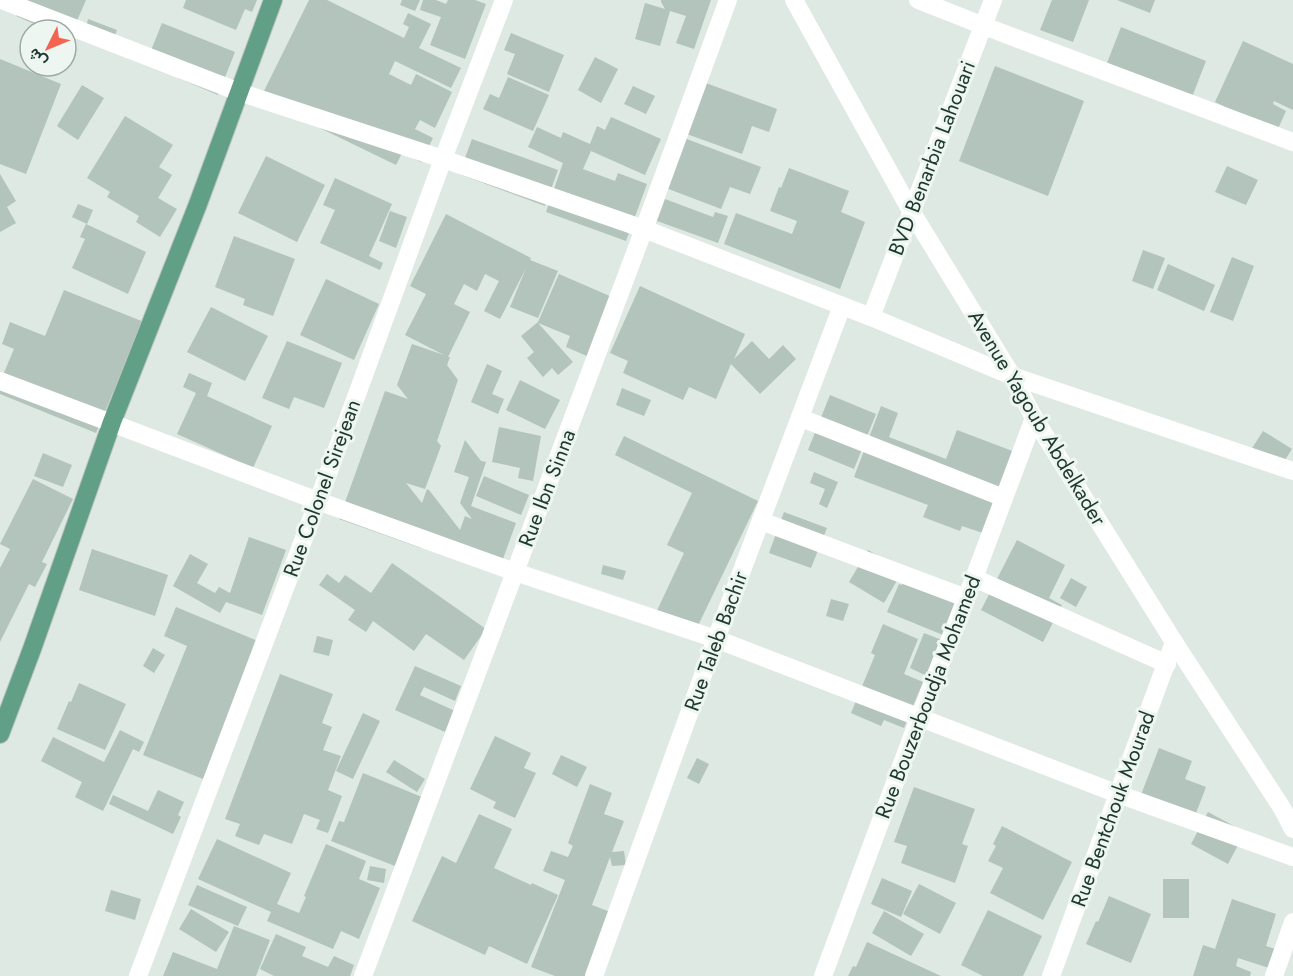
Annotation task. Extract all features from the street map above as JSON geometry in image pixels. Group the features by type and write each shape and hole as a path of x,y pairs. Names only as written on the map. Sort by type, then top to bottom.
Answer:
{"main road":[{"path":"0,734 112,422 198,204 273,0"}],"street":[{"path":"2,0 238,92 443,159 644,230 871,317 1011,376 1293,471"},
{"name":"Rue Colonel Sirejean","path":"138,976 504,0"},
{"name":"Rue Ibn Sinna","path":"363,976 644,230 728,0"},
{"name":"Avenue Yagoub Abdelkader","path":"794,0 911,211 1034,418 1174,642 1287,805 1293,828"},
{"path":"918,0 1293,142"},
{"name":"BVD Benarbia Lahouari","path":"871,317 993,0"},
{"name":"Rue Taleb Bachir","path":"594,976 716,639 842,306"},
{"path":"0,381 318,501 515,572 716,639 1119,794 1293,857"},
{"path":"801,418 1004,498"},
{"name":"Rue Bouzerboudja Mohamed","path":"823,976 1034,418"},
{"path":"760,521 966,598"},
{"path":"974,578 1167,664"},
{"name":"Rue Bentchouk Mourad","path":"1052,976 1174,642"},
{"path":"1274,976 1293,922"}],"building":[{"path":"23,0 86,0 78,18 21,18 16,16"},
{"path":"186,0 257,0 252,12 245,9 236,30 183,8"},
{"path":"309,0 327,0 404,38 409,27 403,24 408,13 431,24 419,48 461,68 451,88 395,61 389,74 411,85 416,74 452,92 435,128 420,120 415,129 433,138 421,162 402,153 396,165 260,99"},
{"path":"402,0 420,0 415,11 400,5"},
{"path":"423,0 436,0 446,4 448,0 475,0 486,4 465,59 430,45 441,17 420,10"},
{"path":"661,0 711,0 694,49 676,43 686,16 670,11 660,46 635,39 645,3 665,9"},
{"path":"1052,0 1089,0 1073,42 1040,30"},
{"path":"1117,0 1155,0 1150,13"},
{"path":"88,19 117,30 110,48 86,27"},
{"path":"162,23 235,52 218,95 146,63"},
{"path":"1121,27 1206,61 1192,97 1107,63"},
{"path":"511,33 564,55 549,92 507,74 515,54 504,50"},
{"path":"1243,41 1293,64 1293,110 1274,101 1273,104 1286,111 1277,131 1215,102"},
{"path":"595,57 618,69 601,103 578,90"},
{"path":"0,59 18,66 18,78 46,78 61,84 26,174 0,164"},
{"path":"995,66 1084,101 1048,196 959,161"},
{"path":"508,77 549,95 533,131 483,109 490,94 499,98"},
{"path":"703,82 777,109 769,132 752,126 742,154 684,133"},
{"path":"82,85 104,98 78,140 57,126"},
{"path":"633,86 655,96 646,114 624,104"},
{"path":"125,116 173,145 159,167 172,175 158,198 177,209 160,237 136,222 139,216 107,197 110,192 87,178"},
{"path":"611,117 661,139 645,175 591,151 583,169 615,181 618,173 647,184 626,241 546,212 563,163 528,147 537,127 561,138 563,132 590,144 597,126 605,130"},
{"path":"684,138 761,167 750,194 730,187 721,209 666,188"},
{"path":"472,139 558,170 545,206 459,174"},
{"path":"266,156 325,185 297,242 238,213"},
{"path":"1227,166 1258,180 1246,205 1215,192"},
{"path":"789,168 849,191 841,212 865,222 840,289 724,244 736,213 792,234 797,221 770,211"},
{"path":"0,174 16,201 7,207 16,223 0,232"},
{"path":"335,178 392,204 369,256 383,263 380,270 320,243 335,210 323,205"},
{"path":"665,199 713,217 715,212 728,216 718,243 657,221"},
{"path":"78,204 93,210 87,224 72,217"},
{"path":"390,211 407,217 396,248 379,241"},
{"path":"446,214 531,258 530,260 558,271 538,318 510,307 526,268 500,319 484,311 499,281 485,274 477,291 464,284 454,304 470,312 448,357 450,357 447,365 458,380 437,441 441,446 425,489 406,483 422,503 427,489 429,490 460,530 465,516 472,519 460,503 469,477 454,472 465,440 481,461 486,462 471,506 516,523 499,570 426,544 421,548 339,519 385,391 408,399 397,385 412,344 444,355 405,335 426,294 410,286"},
{"path":"86,224 146,252 128,294 72,268 85,239 80,237"},
{"path":"234,236 295,259 273,316 243,305 245,299 215,287"},
{"path":"1143,250 1165,258 1153,289 1132,281"},
{"path":"1232,257 1254,266 1233,321 1210,312"},
{"path":"1168,264 1215,285 1204,311 1157,290"},
{"path":"559,274 612,297 587,356 566,347 570,336 538,323 573,362 558,375 552,368 543,377 527,358 534,352 521,336 538,322"},
{"path":"326,279 379,304 354,360 300,335"},
{"path":"640,286 745,334 734,359 752,341 769,359 783,345 796,359 760,394 731,364 716,399 689,387 683,400 623,373 628,361 610,353"},
{"path":"64,290 144,322 116,393 113,392 96,433 0,394 0,382 14,349 2,344 10,322 45,336"},
{"path":"211,307 268,336 245,381 187,352"},
{"path":"287,341 342,363 324,408 294,397 289,409 262,398"},
{"path":"487,364 502,371 492,394 504,399 498,414 471,402"},
{"path":"189,373 212,383 207,396 272,426 253,468 177,434 196,393 183,387"},
{"path":"520,380 560,400 545,429 506,410"},
{"path":"622,388 651,400 644,416 616,405"},
{"path":"830,395 876,414 854,469 808,450"},
{"path":"881,406 898,413 889,437 946,459 957,430 1015,452 983,533 962,526 960,531 923,517 928,505 854,477"},
{"path":"499,427 541,436 533,481 518,478 520,468 492,462"},
{"path":"1263,431 1292,449 1278,471 1249,453"},
{"path":"624,436 758,501 693,636 654,617 684,553 667,545 692,493 615,455"},
{"path":"43,453 72,465 63,487 34,476"},
{"path":"814,472 838,482 827,508 819,504 825,489 810,483"},
{"path":"484,476 529,495 521,515 476,496"},
{"path":"33,479 73,499 42,562 47,564 35,587 29,584 0,642 0,568 10,549 0,544"},
{"path":"784,512 827,528 811,568 769,553"},
{"path":"249,537 286,550 262,615 226,602 220,613 173,586 190,554 208,564 197,583 215,593 219,587 230,593"},
{"path":"1017,540 1065,565 1049,598 1062,605 1043,642 981,610"},
{"path":"92,549 168,575 155,616 79,590"},
{"path":"868,550 903,570 884,603 849,582"},
{"path":"392,563 486,629 464,660 426,634 414,651 373,621 366,632 348,620 355,610 319,585 327,574 339,583 345,575 371,593"},
{"path":"603,565 626,571 623,580 601,574"},
{"path":"908,570 960,592 943,635 887,612"},
{"path":"1071,578 1087,587 1076,607 1060,598"},
{"path":"831,599 849,604 843,621 826,616"},
{"path":"176,607 260,642 203,779 143,755 187,646 164,636"},
{"path":"883,624 918,639 904,674 923,682 904,728 884,720 881,726 851,713 875,655 871,653"},
{"path":"924,633 942,640 927,676 910,668"},
{"path":"317,636 333,640 329,656 313,652"},
{"path":"153,648 165,655 154,673 143,666"},
{"path":"415,666 461,686 455,701 424,687 420,695 455,711 445,732 395,710"},
{"path":"280,674 333,694 322,723 332,727 323,750 341,756 328,790 342,796 328,833 316,829 320,820 304,814 292,844 264,834 259,845 235,836 240,824 225,819"},
{"path":"79,683 126,704 105,750 57,729"},
{"path":"363,713 380,721 353,779 336,771"},
{"path":"120,730 144,742 139,752 133,749 103,811 75,797 82,782 41,761 53,737 104,762"},
{"path":"495,736 531,753 524,768 536,773 515,818 493,808 496,802 470,789"},
{"path":"1159,748 1192,761 1185,779 1206,787 1193,821 1139,800"},
{"path":"561,755 587,767 577,787 552,774"},
{"path":"697,758 709,764 699,784 687,778"},
{"path":"394,760 425,779 417,792 386,772"},
{"path":"363,773 422,797 395,866 331,841 339,821 344,822"},
{"path":"590,784 612,793 604,814 624,821 612,852 624,851 626,865 612,866 610,857 592,905 613,913 588,976 555,976 531,967 565,880 543,871 551,851 568,857 573,846 568,843"},
{"path":"914,787 975,809 962,844 968,846 955,883 901,863 907,846 894,842"},
{"path":"158,790 184,802 178,815 181,817 173,834 109,804 113,795 148,811"},
{"path":"1208,812 1245,832 1228,864 1191,844"},
{"path":"479,814 512,829 494,868 558,895 527,964 489,946 485,955 412,921 442,856 456,863"},
{"path":"1002,826 1072,862 1043,920 990,893 1003,868 988,861 996,846 993,844"},
{"path":"217,839 291,873 277,904 299,913 326,844 366,861 359,879 380,888 359,939 341,931 333,949 267,921 271,912 198,879"},
{"path":"370,866 386,869 384,883 367,880"},
{"path":"882,878 912,891 901,917 871,904"},
{"path":"1163,879 1189,879 1189,918 1163,918"},
{"path":"919,884 956,903 940,934 903,914"},
{"path":"197,885 247,907 238,926 188,905"},
{"path":"111,890 141,899 135,920 105,911"},
{"path":"1109,896 1151,914 1131,963 1086,944"},
{"path":"1232,899 1276,914 1266,946 1275,949 1269,968 1238,958 1236,966 1251,972 1250,976 1193,976 1203,945 1215,949"},
{"path":"191,909 229,932 216,952 179,929"},
{"path":"988,910 1042,936 1023,976 983,976 961,965"},
{"path":"884,911 924,934 911,956 872,933"},
{"path":"234,926 270,940 256,976 163,976 173,952 217,969"},
{"path":"276,934 306,947 302,956 328,967 334,956 354,965 350,976 274,976 260,969"},
{"path":"867,942 941,976 848,976 853,966 856,967"}]}
